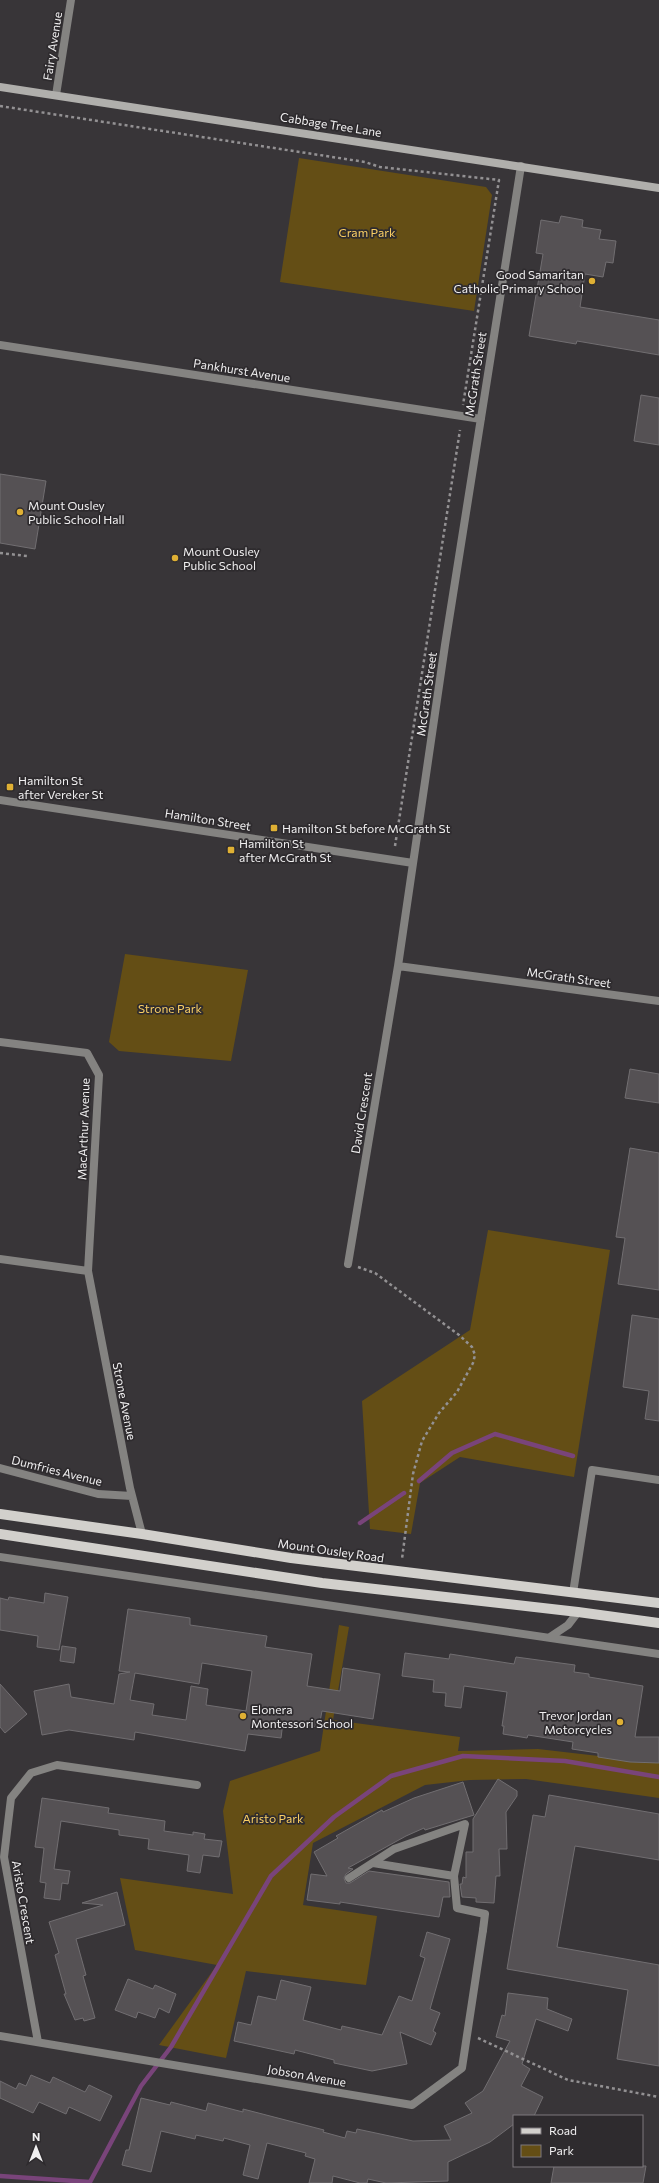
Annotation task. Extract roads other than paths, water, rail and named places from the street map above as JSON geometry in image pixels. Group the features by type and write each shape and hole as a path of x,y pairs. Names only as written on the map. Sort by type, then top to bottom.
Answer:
{"main road":[{"name":"Cabbage Tree Lane","path":"0,87 659,188"},
{"name":"Mount Ousley Road","path":"0,1514 142,1534 291,1558 659,1603"},
{"path":"0,1534 322,1583 578,1612 659,1623"}],"street":[{"name":"Fairy Avenue","path":"56,95 71,0"},
{"name":"McGrath Street","path":"521,166 398,966 659,1001"},
{"name":"Pankhurst Avenue","path":"0,345 481,419"},
{"name":"Hamilton Street","path":"0,800 413,863"},
{"name":"David Crescent","path":"348,1264 398,966"},
{"name":"MacArthur Avenue","path":"0,1042 87,1053 99,1075 88,1271"},
{"path":"0,1259 88,1271"},
{"name":"Strone Avenue","path":"88,1271 132,1496 142,1534"},
{"name":"Dumfries Avenue","path":"0,1468 98,1494 132,1496"},
{"path":"573,1593 592,1470 659,1480"},
{"path":"0,1556 659,1654"},
{"path":"550,1637 568,1625 578,1612"},
{"name":"Aristo Crescent","path":"38,2042 4,1857 11,1798 31,1773 57,1765 197,1785"},
{"path":"349,1878 373,1863 394,1850 465,1824 454,1876 373,1863"},
{"name":"Jobson Avenue","path":"0,2036 412,2105 462,2068 485,1914 457,1908 454,1876"}],"waterway":[{"path":"419,1481 452,1453 495,1434 573,1456"},
{"path":"360,1523 404,1493"},
{"path":"0,2176 90,2182 141,2086 171,2047 271,1876 334,1817 391,1776 463,1756 565,1761 659,1777"}],"place":[{"name":"Good Samaritan Catholic Primary School","path":"592,281"},
{"name":"Mount Ousley Public School Hall","path":"20,512"},
{"name":"Mount Ousley Public School","path":"175,558"},
{"name":"Hamilton St after Vereker St","path":"10,787"},
{"name":"Hamilton St before McGrath St","path":"274,828"},
{"name":"Hamilton St after McGrath St","path":"231,850"},
{"name":"Elonera Montessori School","path":"243,1716"},
{"name":"Trevor Jordan Motorcycles","path":"620,1722"}],"park label":[{"name":"Cram Park","path":"367,232"},
{"name":"Strone Park","path":"170,1008"},
{"name":"Aristo Park","path":"273,1818"}]}
